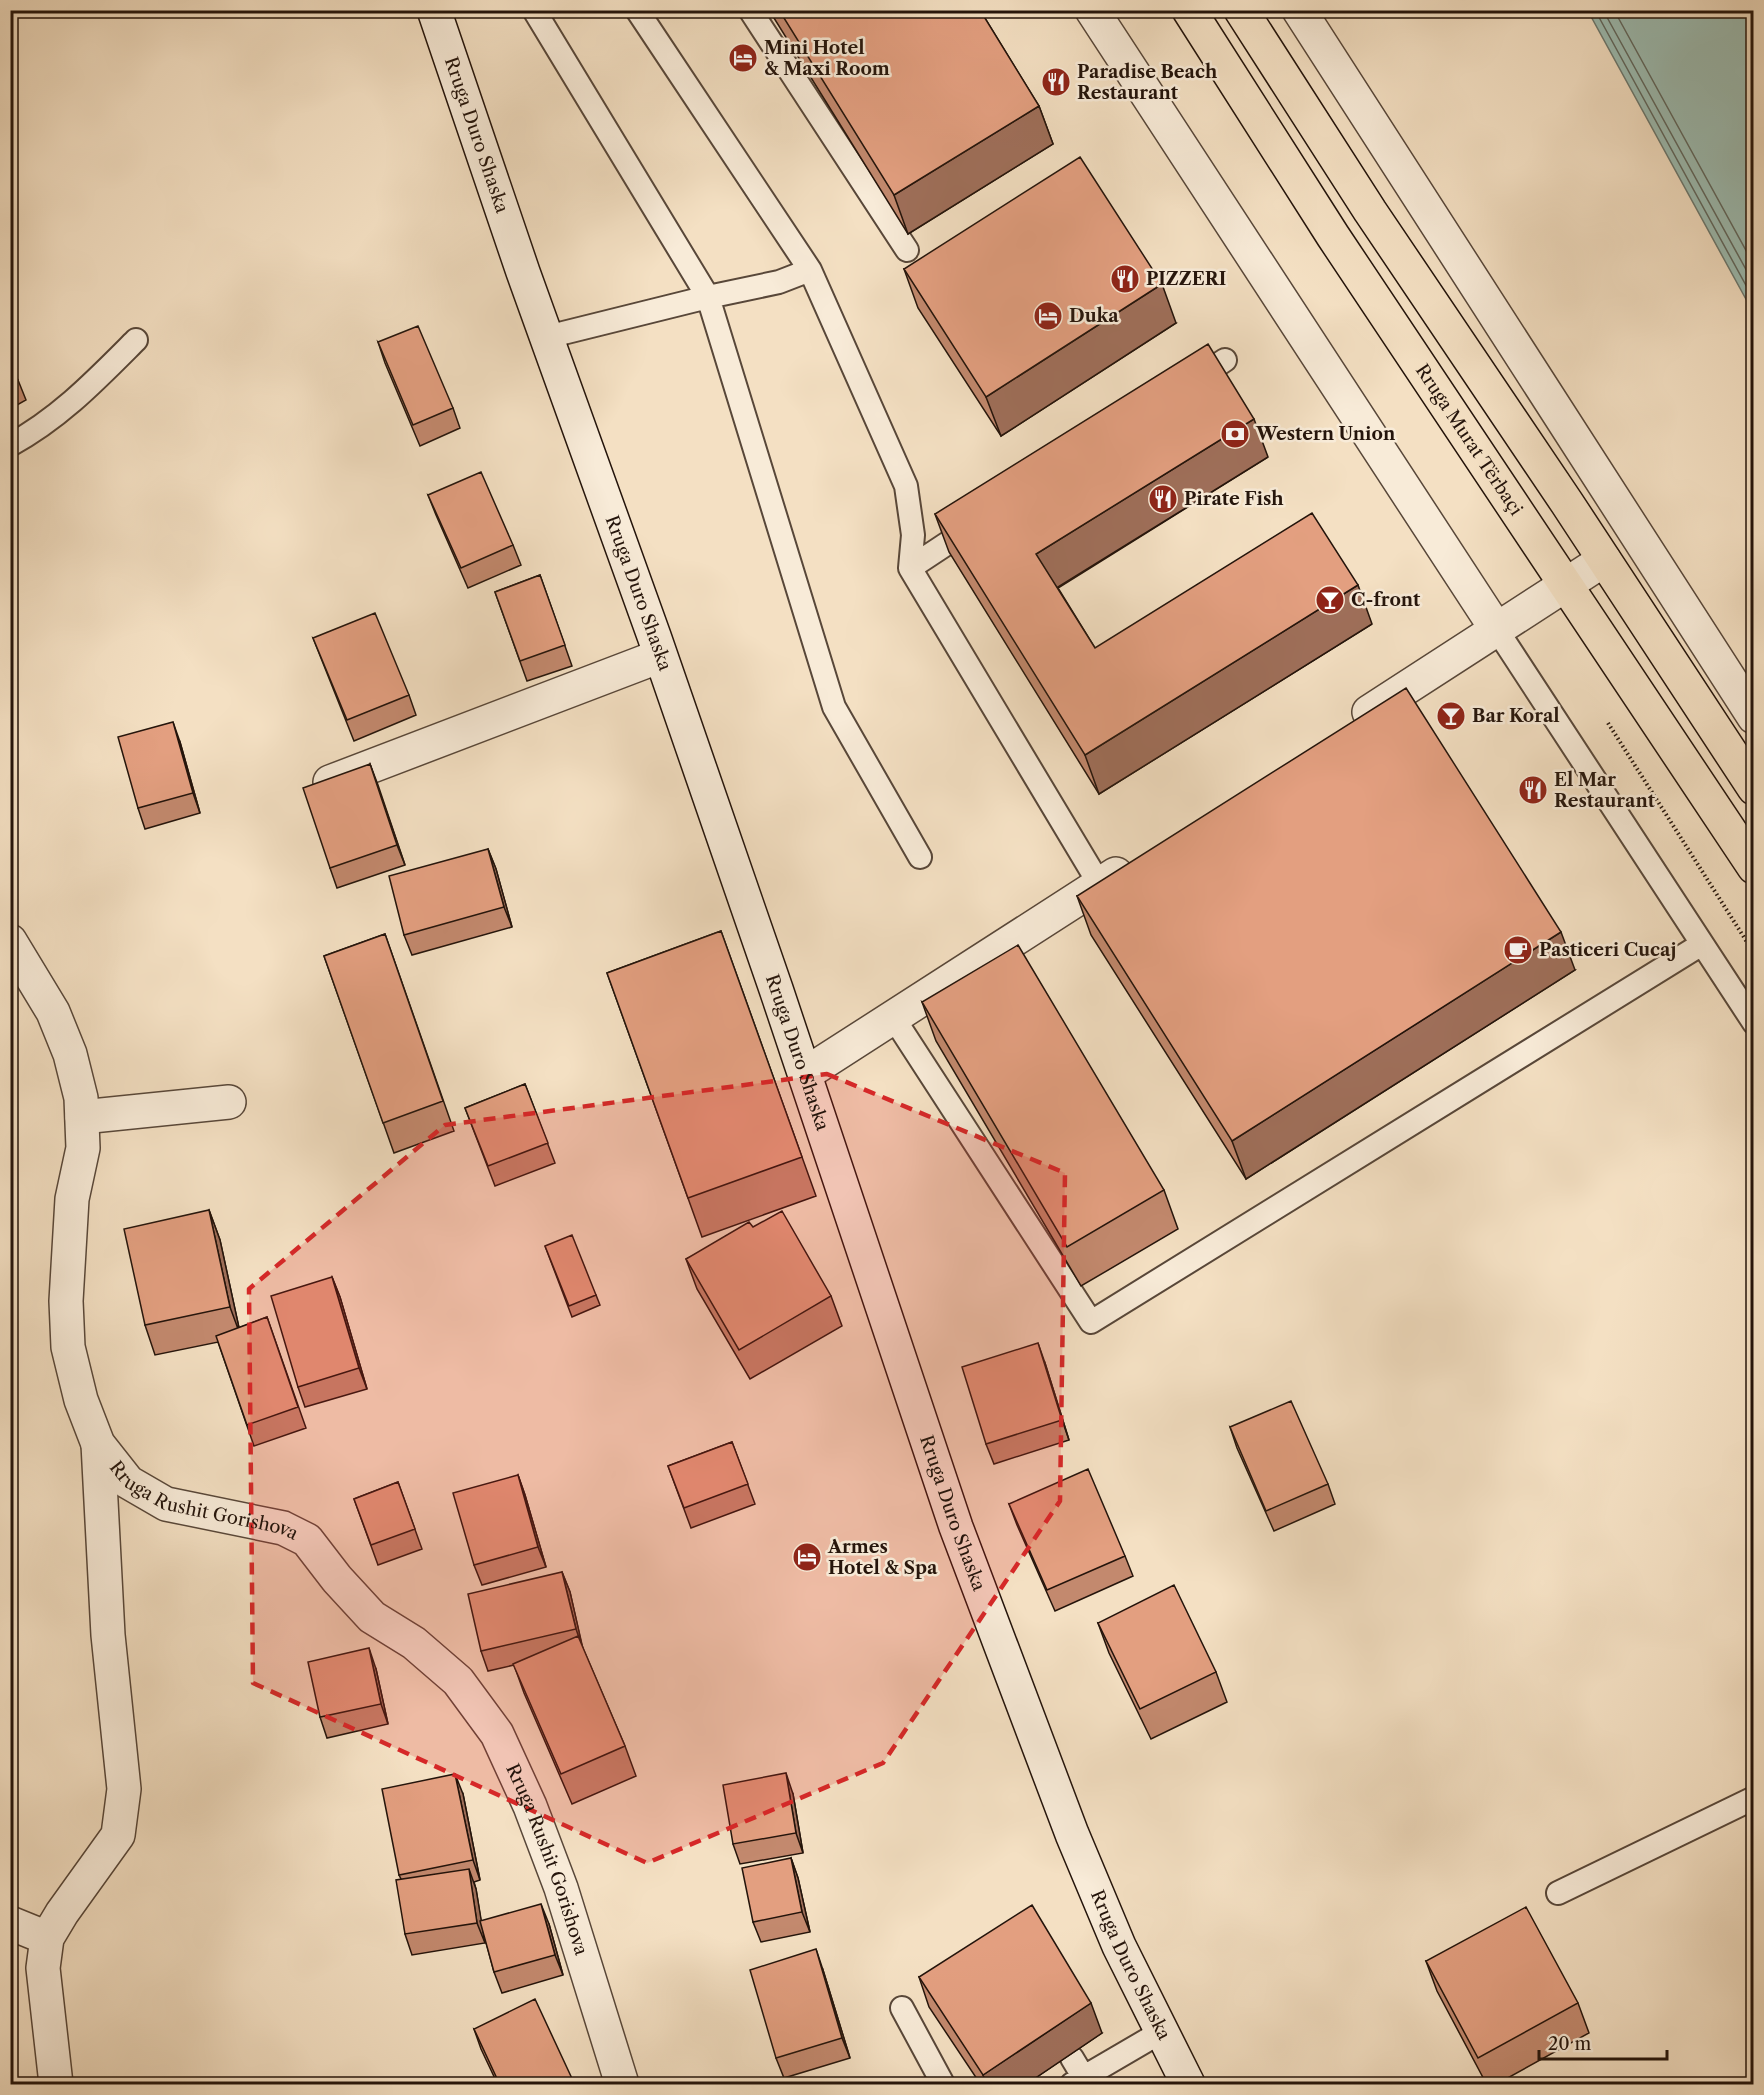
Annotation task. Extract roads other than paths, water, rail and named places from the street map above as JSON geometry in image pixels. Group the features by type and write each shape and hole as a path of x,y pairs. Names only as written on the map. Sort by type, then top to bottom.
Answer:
{"main road":[{"name":"Rruga Murat Tërbaçi","path":"1189,10 1333,236 1754,867"},
{"path":"1241,10 1370,211 1754,788"}],"street":[{"name":"Rruga Duro Shaska","path":"434,10 804,1074 956,1527 1072,1834 1119,1946 1188,2085"},
{"path":"1092,10 1497,630"},
{"path":"1299,10 1754,717"},
{"path":"1348,726 1604,560"},
{"path":"330,782 660,656"},
{"path":"804,1074 1139,860"},
{"name":"Rruga Rushit Gorishova","path":"10,941 53,1012 70,1054 81,1098 83,1148 72,1198 66,1300 68,1347 81,1400 98,1444 129,1482 166,1504 283,1528 307,1540 337,1580 372,1617 414,1643 458,1681 497,1734 530,1806 561,1888 622,2085"},
{"path":"82,1117 229,1102"},
{"path":"56,2085 43,1968 47,1938 62,1913 118,1835 124,1789 108,1635 98,1444"},
{"path":"10,1923 47,1938"}],"lane":[{"path":"534,10 708,297 834,707 920,857"},
{"path":"637,10 810,270 906,486 913,535 910,568 1100,885"},
{"path":"750,10 907,250"},
{"path":"547,337 779,282 810,270"},
{"path":"10,445 36,431 67,408 136,340"},
{"path":"1176,393 1225,360"},
{"path":"910,568 989,516"},
{"path":"1497,630 1754,1023"},
{"path":"893,1017 1091,1322 1702,944"},
{"path":"1558,1893 1754,1798"},
{"path":"902,2008 943,2085"},
{"path":"1072,2058 1078,2081 1161,2032"}],"water":[{"path":"1588,11 1753,11 1753,312"}],"place":[{"name":"Mini Hotel & Maxi Room","path":"743,58"},
{"name":"Paradise Beach Restaurant","path":"1056,82"},
{"name":"PIZZERI","path":"1125,279"},
{"name":"Duka","path":"1048,316"},
{"name":"Western Union","path":"1235,434"},
{"name":"Pirate Fish","path":"1163,499"},
{"name":"C-front","path":"1330,600"},
{"name":"Bar Koral","path":"1451,716"},
{"name":"El Mar Restaurant","path":"1533,790"},
{"name":"Pasticeri Cucaj","path":"1518,950"},
{"name":"Armes Hotel & Spa","path":"807,1557"}]}
